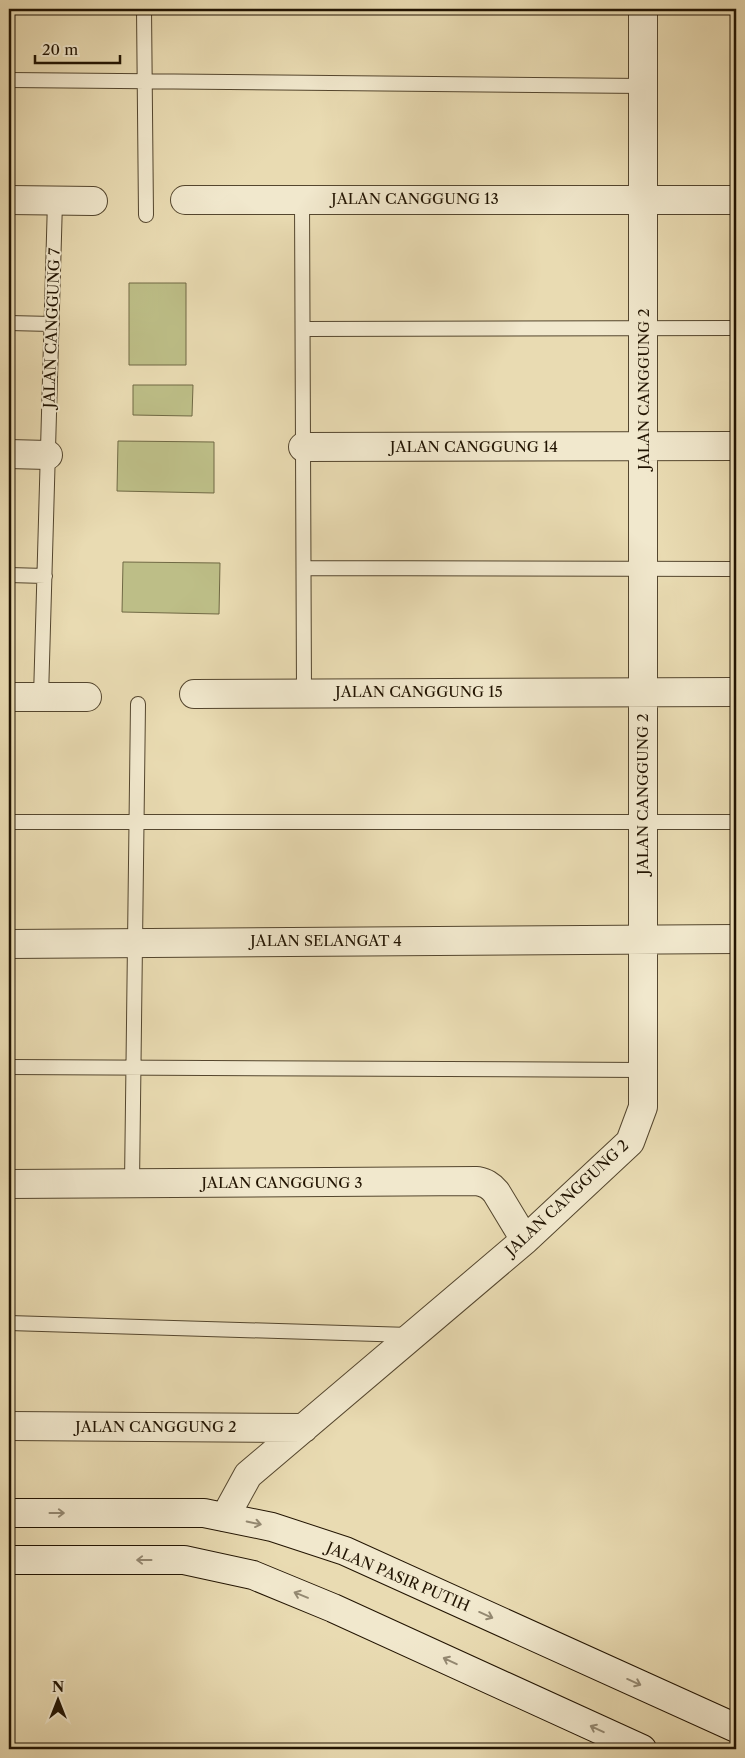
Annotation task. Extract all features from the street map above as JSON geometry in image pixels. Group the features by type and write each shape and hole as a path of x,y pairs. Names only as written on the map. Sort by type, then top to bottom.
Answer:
{"street":[{"name":"JALAN CANGGUNG 2","path":"225,1517 248,1475 524,1240 630,1142 643,1107 643,9"},
{"path":"9,200 92,201"},
{"name":"JALAN CANGGUNG 13","path":"185,200 736,200"},
{"name":"JALAN CANGGUNG 14","path":"303,447 736,446"},
{"path":"9,454 48,455"},
{"name":"JALAN CANGGUNG 15","path":"194,694 736,692"},
{"path":"9,697 87,697"},
{"name":"JALAN SELANGAT 4","path":"9,944 736,939"},
{"name":"JALAN CANGGUNG 3","path":"9,1184 485,1182 496,1192 524,1240"},
{"name":"JALAN CANGGUNG 2","path":"9,1426 304,1428"},
{"name":"JALAN PASIR PUTIH","path":"9,1513 204,1513 272,1527 345,1551 736,1728"},
{"path":"9,1560 184,1560 253,1575 332,1608 642,1749"}],"lane":[{"path":"144,9 146,215"},
{"path":"9,80 643,86"},
{"path":"302,199 304,693"},
{"name":"JALAN CANGGUNG 7","path":"41,698 56,201"},
{"path":"9,323 52,324"},
{"path":"303,329 736,328"},
{"path":"304,568 736,569"},
{"path":"9,575 44,576"},
{"path":"132,1183 138,704"},
{"path":"9,822 736,822"},
{"path":"9,1067 643,1070"},
{"path":"9,1322 412,1335"}],"green space":[{"path":"129,283 186,283 186,365 129,365"},
{"path":"133,385 193,385 192,416 133,415"},
{"path":"118,441 214,442 214,493 117,491"},
{"path":"123,562 220,563 219,614 122,612"}]}
